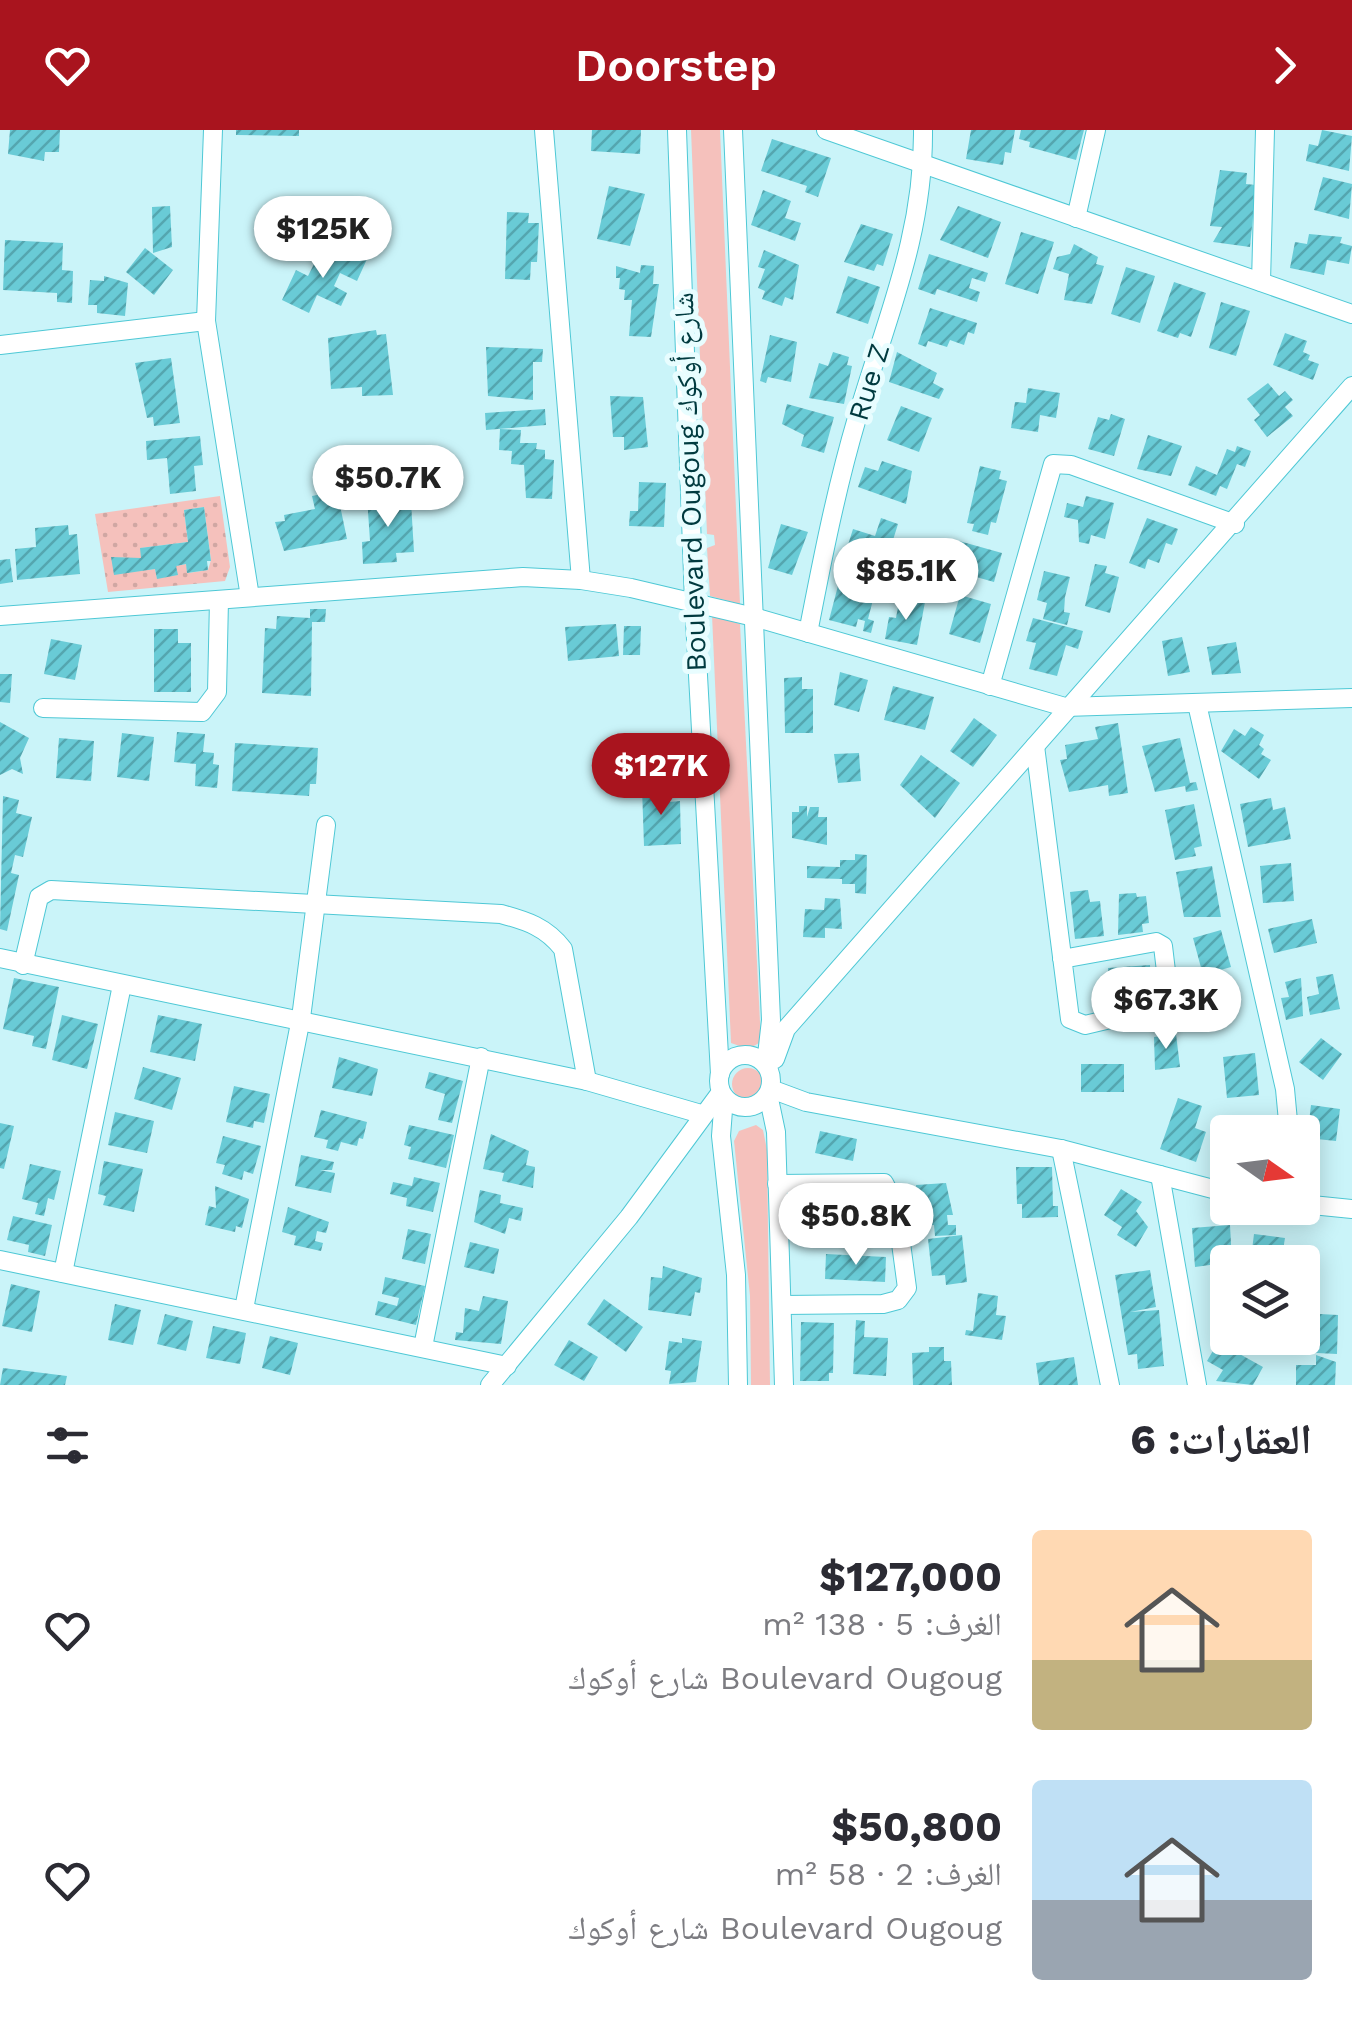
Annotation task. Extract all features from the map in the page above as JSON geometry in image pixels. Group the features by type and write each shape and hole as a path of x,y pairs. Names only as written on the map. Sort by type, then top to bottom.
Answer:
{"street":[{"path":"213,130 206,321 250,597"},
{"path":"544,130 581,580"},
{"name":"Boulevard Ougoug شارع أوكوك","path":"676,130 694,603 722,1088 721,1136 736,1275 738,1385"},
{"name":"Boulevard Ougoug شارع أوكوك","path":"733,130 784,1385"},
{"path":"826,130 1352,314"},
{"name":"Rue Z","path":"808,634 857,418 906,273 924,165 924,130"},
{"path":"1076,218 1096,130"},
{"path":"1261,282 1266,130"},
{"path":"1327,308 1352,328"},
{"path":"0,345 206,321"},
{"path":"722,1088 747,1108 769,1080 786,1029 1065,707 1235,524 1352,386"},
{"path":"990,686 1053,464 1071,465 1235,524"},
{"path":"0,616 522,577 581,580 754,617 1065,707 1352,698"},
{"path":"44,708 202,712 217,692 219,600"},
{"path":"1197,704 1285,1089 1287,1115"},
{"path":"1035,746 1062,959 1070,1019 1076,1024 1170,1005 1164,946 1156,942 1062,959"},
{"path":"244,1309 301,1018 326,825"},
{"path":"24,965 43,891 501,914 531,922 552,934 563,949 587,1081"},
{"path":"0,958 481,1057 587,1081 701,1114"},
{"path":"63,1274 122,985"},
{"path":"490,1385 628,1217 722,1088 727,1062 740,1056 754,1056 769,1080 806,1102 1061,1150 1210,1188"},
{"path":"423,1347 481,1057"},
{"path":"1061,1150 1110,1385"},
{"path":"1160,1175 1197,1385"},
{"path":"778,1184 884,1183 896,1206 907,1288 898,1300 883,1304 782,1304"},
{"path":"1320,1206 1352,1209"},
{"path":"0,1260 507,1366"}],"shaded area":[{"path":"691,130 720,130 740,604 710,596 707,548 715,545 714,535 707,534"},
{"path":"220,496 230,567 225,581 108,592 95,514","holes":["204,507 211,560 208,570 188,573 186,564 176,566 177,575 157,578 155,569 114,574 112,558 141,558 141,548 188,542 184,510"]},
{"path":"712,615 740,624 761,1042 748,1049 731,1043"},
{"path":"748,1068 759,1073 764,1084 759,1095 748,1100 737,1095 732,1084 737,1073"},
{"path":"756,1125 763,1130 767,1150 770,1385 751,1385 750,1296 734,1141 739,1131"}],"building":[{"path":"10,130 60,130 59,152 45,152 44,161 8,154"},
{"path":"236,130 299,130 299,136 236,135"},
{"path":"592,130 641,130 640,154 591,151"},
{"path":"971,130 1015,130 1011,153 1005,152 1003,165 966,159"},
{"path":"1021,130 1084,130 1076,160 1029,147 1030,142 1019,139"},
{"path":"1322,130 1352,136 1349,171 1306,161 1309,144 1318,146"},
{"path":"772,139 831,158 818,197 805,192 807,186 761,171"},
{"path":"1220,170 1247,173 1246,184 1256,185 1250,247 1213,242 1222,227 1210,226"},
{"path":"1323,177 1352,184 1349,219 1314,210"},
{"path":"609,186 645,194 630,246 597,239"},
{"path":"763,190 791,201 785,218 801,223 795,241 751,225"},
{"path":"170,206 172,247 153,253 152,207"},
{"path":"958,206 1001,222 988,258 940,240"},
{"path":"507,212 529,213 528,223 539,223 537,262 531,262 530,280 505,279"},
{"path":"861,224 893,234 883,266 877,264 874,271 844,262"},
{"path":"1021,232 1054,242 1038,294 1005,284"},
{"path":"1309,234 1342,237 1340,243 1352,246 1349,264 1327,260 1324,275 1290,268 1295,242 1307,244"},
{"path":"5,240 63,243 62,270 73,271 72,303 57,302 57,293 3,290"},
{"path":"1074,244 1098,257 1096,264 1104,266 1092,304 1064,300 1069,274 1053,269 1057,257 1070,254"},
{"path":"145,248 173,270 154,295 126,272"},
{"path":"764,250 799,265 793,300 785,297 782,306 762,299 765,291 758,288 765,269 758,267"},
{"path":"333,252 349,259 352,252 367,259 357,281 340,273 334,286 347,293 341,306 317,295 309,313 282,300 296,270 308,276 316,260 326,265"},
{"path":"929,254 988,273 985,282 972,278 969,288 980,292 977,302 937,289 935,295 918,289"},
{"path":"641,265 654,266 653,284 659,284 651,337 629,336 632,300 624,300 625,290 619,289 620,278 616,278 616,266 640,273"},
{"path":"1126,267 1155,276 1140,323 1111,314"},
{"path":"104,276 128,283 125,316 97,313 97,305 88,305 90,280 104,281"},
{"path":"848,276 880,287 868,324 836,313"},
{"path":"1174,282 1206,293 1191,337 1180,333 1178,338 1157,331"},
{"path":"1221,302 1250,311 1236,356 1209,348"},
{"path":"930,308 977,323 974,334 968,332 964,345 950,340 947,347 928,341 926,347 918,344"},
{"path":"376,330 377,335 386,334 393,395 362,396 362,387 331,389 328,338"},
{"path":"1285,333 1307,341 1303,352 1310,355 1308,360 1319,364 1313,380 1273,365"},
{"path":"770,335 797,342 791,382 768,377 766,383 760,381"},
{"path":"486,347 543,349 542,362 533,362 533,400 488,396"},
{"path":"833,352 849,357 847,365 852,366 844,404 809,398 819,363 828,366"},
{"path":"897,352 937,373 933,383 944,389 939,399 889,382"},
{"path":"171,358 180,423 154,426 153,417 147,418 135,363"},
{"path":"1268,383 1279,396 1285,391 1293,400 1285,407 1293,416 1267,437 1254,420 1260,415 1247,399"},
{"path":"1028,388 1060,393 1056,418 1040,415 1038,432 1011,428 1015,402 1026,403"},
{"path":"610,396 643,397 648,447 624,450 624,437 613,437"},
{"path":"787,404 834,417 824,453 801,446 804,435 782,424"},
{"path":"901,406 932,418 919,452 887,440"},
{"path":"545,409 546,425 486,430 485,413"},
{"path":"1111,414 1125,419 1114,456 1088,449 1098,417 1109,420"},
{"path":"500,429 521,430 520,443 537,443 536,449 545,450 545,459 554,460 552,499 526,498 524,465 511,464 512,451 499,450"},
{"path":"1148,435 1182,446 1171,476 1137,469"},
{"path":"200,436 203,465 194,466 196,491 170,494 167,458 147,460 146,441"},
{"path":"1237,446 1251,451 1245,467 1237,464 1227,489 1220,486 1216,496 1188,485 1196,466 1217,475 1227,449 1235,452"},
{"path":"882,461 912,471 906,504 858,487 865,467 878,471"},
{"path":"980,466 1001,471 999,479 1007,481 996,523 991,522 988,535 972,531 974,524 967,523"},
{"path":"639,482 666,483 664,527 629,526 630,511 638,511"},
{"path":"337,491 347,539 284,551 275,522 285,521 284,515 315,509 312,496"},
{"path":"392,495 392,504 411,502 414,552 396,553 397,562 363,564 362,542 370,541 367,497"},
{"path":"1086,496 1114,503 1105,539 1091,535 1089,544 1079,542 1078,520 1064,517 1067,503 1083,507"},
{"path":"204,507 211,561 207,561 208,570 187,573 186,564 176,566 178,575 157,579 155,569 114,575 111,557 141,558 140,548 188,542 184,510"},
{"path":"881,518 898,524 883,572 869,567 872,556 847,548 853,529 875,536"},
{"path":"1147,518 1178,529 1172,545 1166,543 1159,563 1148,559 1145,569 1129,563"},
{"path":"781,524 808,532 792,575 768,568"},
{"path":"68,525 69,535 77,534 80,574 17,580 15,549 36,547 35,528"},
{"path":"959,541 1002,553 994,582 944,568 950,548 956,550"},
{"path":"10,559 13,582 0,584 0,560"},
{"path":"1095,564 1107,566 1105,573 1119,577 1110,613 1085,606"},
{"path":"1044,571 1070,577 1064,612 1070,613 1067,625 1043,619 1047,603 1037,600"},
{"path":"839,582 875,592 868,619 874,621 871,633 863,631 865,621 858,619 856,627 829,620"},
{"path":"960,595 991,604 980,643 949,634"},
{"path":"906,599 925,602 917,645 885,639 889,617 896,618 898,607 905,608"},
{"path":"310,609 326,609 325,622 312,622 311,696 262,693 265,628 276,629 277,616 310,618"},
{"path":"1033,618 1083,631 1078,649 1066,645 1057,676 1029,669 1036,643 1026,641"},
{"path":"616,624 619,656 568,661 565,627"},
{"path":"624,626 641,626 640,655 623,655"},
{"path":"154,629 178,629 178,643 191,643 191,692 154,692"},
{"path":"1182,637 1190,672 1168,676 1162,641"},
{"path":"51,639 82,645 75,680 44,674"},
{"path":"1236,642 1241,673 1212,675 1207,647"},
{"path":"840,672 868,680 859,712 834,705"},
{"path":"0,674 12,674 10,703 0,702"},
{"path":"802,677 802,689 813,689 813,733 785,733 784,678"},
{"path":"893,686 934,697 925,730 884,720"},
{"path":"974,718 997,735 973,767 950,751"},
{"path":"0,722 29,738 20,758 23,774 12,769 0,775"},
{"path":"1118,723 1128,793 1109,796 1108,785 1069,792 1060,760 1067,759 1065,745 1098,739 1095,727"},
{"path":"1251,727 1264,735 1259,745 1264,749 1261,754 1271,760 1259,779 1221,751 1234,729 1245,736"},
{"path":"177,732 205,734 203,752 214,753 213,764 219,765 217,788 195,786 196,764 174,762"},
{"path":"122,733 154,737 149,781 117,777"},
{"path":"59,738 94,741 91,781 56,778"},
{"path":"1180,738 1190,783 1196,782 1198,790 1186,792 1185,786 1155,792 1142,746"},
{"path":"235,743 318,748 316,784 310,784 309,796 232,791"},
{"path":"859,753 861,781 838,783 834,754"},
{"path":"921,755 960,783 935,818 900,785"},
{"path":"668,787 669,802 680,801 681,844 644,846 642,788"},
{"path":"3,796 19,800 16,813 32,817 23,857 15,855 11,873 19,875 7,931 0,929"},
{"path":"1271,798 1273,810 1285,807 1291,839 1248,847 1240,804"},
{"path":"1194,804 1202,846 1194,848 1196,856 1175,860 1165,810"},
{"path":"799,806 807,806 807,817 810,807 819,807 818,817 827,817 827,845 792,838 792,812 799,812"},
{"path":"855,854 867,855 866,894 855,893 855,884 842,884 842,879 807,878 807,866 840,867 840,860 855,860"},
{"path":"1291,863 1294,901 1263,903 1260,866"},
{"path":"1212,866 1221,917 1184,917 1176,872"},
{"path":"1088,890 1090,902 1100,901 1104,936 1075,939 1070,892"},
{"path":"1136,893 1137,897 1146,896 1149,923 1142,924 1143,932 1118,935 1119,894"},
{"path":"825,898 840,899 842,929 825,928 825,938 803,937 805,909 824,910"},
{"path":"1312,919 1317,943 1274,953 1268,929"},
{"path":"1221,930 1231,967 1203,975 1193,938"},
{"path":"1150,965 1152,998 1111,1001 1108,968"},
{"path":"1333,974 1340,1009 1310,1015 1307,997 1319,994 1316,977"},
{"path":"14,978 59,987 46,1049 32,1046 34,1036 3,1029"},
{"path":"1301,978 1303,1016 1286,1020 1281,998 1289,997 1285,982"},
{"path":"62,1015 98,1024 87,1069 52,1060"},
{"path":"158,1015 202,1024 195,1061 150,1052"},
{"path":"1176,1034 1180,1067 1155,1070 1154,1037"},
{"path":"1321,1038 1342,1054 1323,1080 1299,1062"},
{"path":"1255,1053 1259,1095 1227,1098 1223,1057"},
{"path":"339,1057 378,1069 372,1096 332,1088"},
{"path":"1081,1064 1124,1064 1124,1092 1081,1092"},
{"path":"143,1067 181,1078 172,1110 134,1099"},
{"path":"429,1072 463,1081 452,1123 438,1120 445,1094 425,1088"},
{"path":"234,1086 270,1094 264,1123 254,1121 253,1128 226,1122"},
{"path":"1178,1098 1202,1106 1195,1128 1206,1132 1196,1162 1160,1149"},
{"path":"1311,1105 1340,1109 1336,1141 1320,1139 1320,1115 1310,1115"},
{"path":"321,1110 367,1122 363,1139 359,1138 357,1146 341,1142 338,1151 326,1148 328,1140 314,1137"},
{"path":"115,1112 154,1121 147,1153 108,1145"},
{"path":"0,1123 14,1126 4,1169 0,1168"},
{"path":"409,1125 454,1135 446,1168 408,1159 411,1147 404,1145"},
{"path":"820,1131 857,1139 853,1161 815,1153"},
{"path":"491,1134 529,1151 526,1165 535,1167 533,1188 502,1181 504,1173 483,1169"},
{"path":"223,1136 261,1146 253,1174 244,1171 242,1180 222,1174 225,1165 216,1163"},
{"path":"301,1155 334,1162 332,1170 320,1170 335,1173 331,1193 295,1186"},
{"path":"104,1161 143,1169 134,1212 103,1205 106,1196 98,1194"},
{"path":"30,1164 61,1171 54,1200 48,1198 44,1216 35,1214 38,1203 22,1199"},
{"path":"1016,1167 1052,1167 1053,1206 1058,1206 1058,1217 1022,1218 1022,1204 1017,1204"},
{"path":"414,1177 440,1183 433,1212 406,1206 407,1198 390,1194 393,1182 412,1186"},
{"path":"946,1183 953,1215 947,1215 948,1225 956,1225 956,1235 935,1236 934,1225 918,1226 916,1185"},
{"path":"215,1186 249,1199 242,1228 236,1226 235,1232 205,1225 209,1206 216,1208"},
{"path":"1121,1189 1142,1202 1136,1211 1148,1227 1136,1247 1117,1235 1122,1227 1104,1215"},
{"path":"480,1190 501,1195 500,1203 523,1208 521,1221 509,1218 505,1234 474,1222"},
{"path":"843,1202 877,1205 876,1213 883,1214 877,1242 868,1242 868,1236 848,1235 848,1228 832,1227 833,1209 842,1210"},
{"path":"288,1207 329,1222 326,1233 317,1231 315,1241 323,1243 321,1251 294,1245 296,1236 282,1232"},
{"path":"13,1216 52,1225 45,1256 28,1252 29,1245 7,1240"},
{"path":"1230,1225 1231,1245 1210,1245 1210,1265 1195,1267 1192,1228"},
{"path":"408,1229 431,1234 425,1264 402,1259"},
{"path":"1254,1234 1285,1238 1284,1245 1253,1245"},
{"path":"962,1235 967,1282 946,1285 945,1275 932,1276 928,1239"},
{"path":"470,1242 499,1249 494,1274 464,1267"},
{"path":"826,1254 886,1257 885,1282 825,1279"},
{"path":"663,1266 702,1278 691,1316 648,1310 651,1277 662,1278"},
{"path":"1150,1270 1156,1307 1130,1312 1159,1310 1164,1366 1138,1369 1137,1354 1128,1355 1115,1275"},
{"path":"385,1277 425,1286 416,1325 375,1315 378,1301 397,1306 399,1298 382,1294"},
{"path":"11,1284 40,1291 32,1332 2,1326"},
{"path":"978,1293 998,1296 996,1315 1006,1316 1002,1340 965,1335 966,1330 973,1331"},
{"path":"483,1296 508,1301 501,1344 455,1340 456,1332 463,1333 465,1308 479,1311"},
{"path":"604,1299 643,1327 626,1352 587,1324"},
{"path":"115,1304 141,1310 133,1345 108,1340"},
{"path":"165,1314 193,1321 186,1351 157,1344"},
{"path":"1320,1314 1338,1315 1337,1354 1320,1353"},
{"path":"856,1320 865,1321 864,1337 888,1338 886,1376 853,1374"},
{"path":"801,1322 834,1323 833,1373 829,1373 829,1381 800,1381"},
{"path":"213,1326 246,1333 240,1364 206,1358"},
{"path":"270,1336 298,1343 290,1375 262,1368"},
{"path":"682,1338 702,1341 696,1382 669,1384 671,1371 665,1370 669,1341 682,1343"},
{"path":"569,1340 598,1357 584,1381 554,1365"},
{"path":"929,1347 944,1347 944,1361 951,1361 952,1385 913,1385 912,1353 929,1352"},
{"path":"1210,1355 1241,1355 1263,1367 1253,1385 1216,1381 1223,1370 1207,1361"},
{"path":"1316,1355 1336,1362 1335,1385 1296,1385 1296,1365 1316,1365"},
{"path":"1074,1357 1078,1385 1039,1385 1036,1363"},
{"path":"3,1368 67,1376 65,1385 0,1385"}]}
